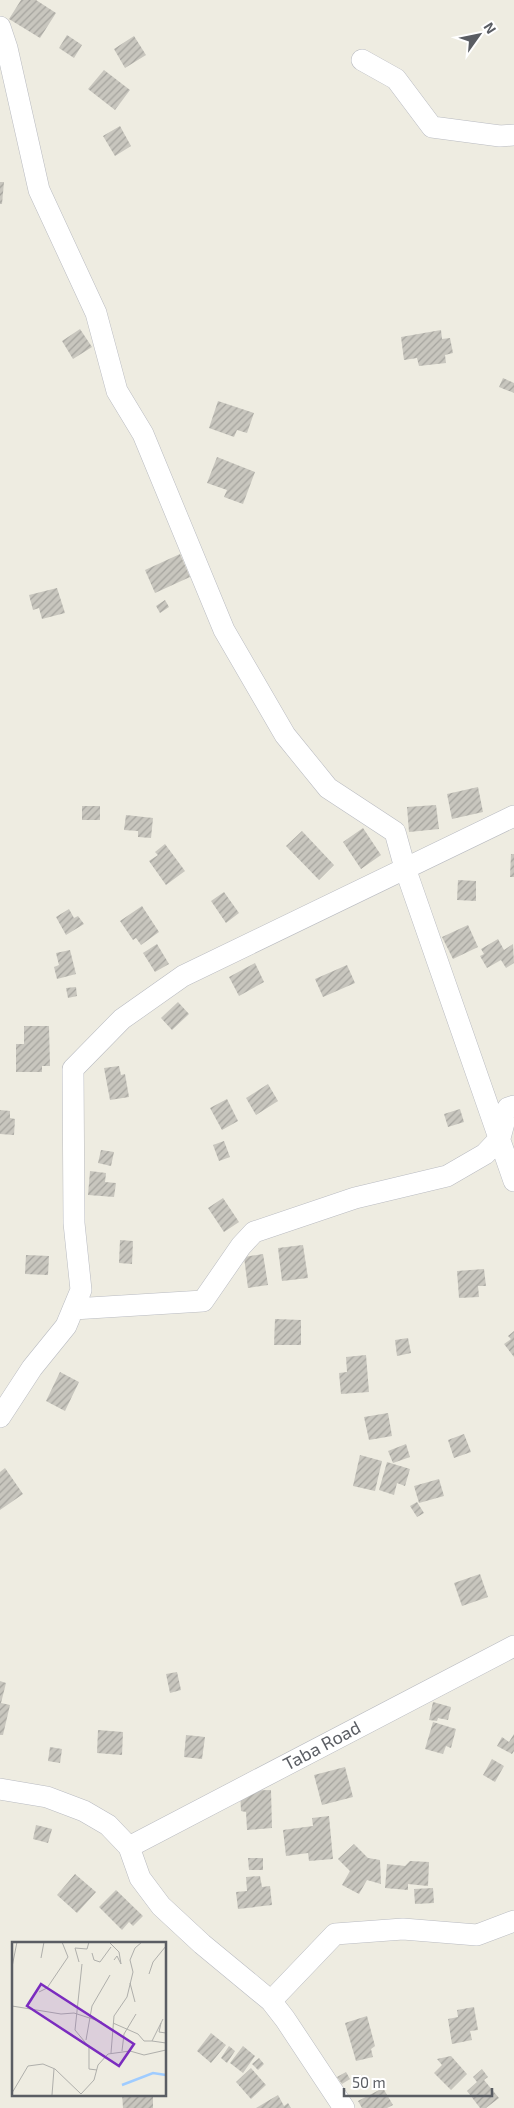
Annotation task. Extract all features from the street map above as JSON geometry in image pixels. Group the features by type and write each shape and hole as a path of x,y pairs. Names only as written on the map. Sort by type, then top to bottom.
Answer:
{"street":[{"path":"0,27 7,48 39,190 96,313 117,391 143,434 224,630 285,735 328,788 395,832 405,868 514,1181"},
{"path":"362,60 396,79 432,128 500,136 514,135"},
{"path":"0,1417 32,1368 66,1326 81,1290 74,1223 73,1069 122,1019 183,976 514,816"},
{"path":"73,1308 203,1301 241,1246 254,1232 355,1198 447,1176 485,1154 500,1138 508,1108 514,1106"},
{"name":"Taba Road","path":"129,1847 514,1646"},
{"path":"0,1789 47,1797 84,1810 108,1825 129,1847 140,1878 161,1906 202,1944 271,2001 344,2108"},
{"path":"271,2001 335,1934 403,1929 477,1935 514,1922"}],"building":[{"path":"21,0 36,0 56,13 40,38 9,19"},
{"path":"67,35 82,45 74,58 59,48"},
{"path":"134,36 146,55 125,68 114,49"},
{"path":"104,70 130,90 115,110 88,89"},
{"path":"120,126 131,146 115,156 103,136"},
{"path":"0,182 4,182 2,204 0,204"},
{"path":"80,329 92,347 73,359 62,341"},
{"path":"441,330 442,339 450,338 453,353 445,355 446,363 419,366 417,358 404,360 401,337"},
{"path":"503,378 514,383 514,393 499,387"},
{"path":"218,401 254,413 247,433 237,430 234,437 209,428"},
{"path":"217,457 255,472 243,504 224,497 227,490 207,483"},
{"path":"180,554 190,577 155,593 145,570"},
{"path":"57,588 65,613 42,619 39,608 33,610 29,595"},
{"path":"165,600 169,607 160,613 156,606"},
{"path":"478,787 483,812 452,819 447,794"},
{"path":"436,805 439,829 409,832 407,807"},
{"path":"82,806 100,806 100,820 82,820"},
{"path":"126,815 153,818 151,838 138,837 138,831 124,830"},
{"path":"363,828 381,855 361,869 343,842"},
{"path":"302,831 334,865 319,880 286,846"},
{"path":"165,844 185,871 166,885 149,861 158,855 155,852"},
{"path":"511,854 514,854 514,877 510,877"},
{"path":"458,880 476,881 476,901 457,900"},
{"path":"224,892 239,913 226,923 211,901"},
{"path":"142,906 159,932 141,945 136,938 133,940 120,921"},
{"path":"69,909 74,918 78,916 84,924 66,935 56,917"},
{"path":"468,925 478,947 453,959 442,937"},
{"path":"498,939 504,950 513,944 514,963 506,968 501,960 487,968 480,956 484,954 481,949"},
{"path":"157,944 169,964 155,972 143,953"},
{"path":"70,950 76,974 57,979 54,967 59,965 56,953"},
{"path":"255,963 264,982 239,996 229,977"},
{"path":"347,965 355,983 323,997 315,979"},
{"path":"76,987 77,996 68,998 66,988"},
{"path":"178,1002 189,1014 172,1030 161,1018"},
{"path":"24,1026 49,1026 50,1066 42,1066 42,1072 16,1072 16,1044 24,1044"},
{"path":"119,1066 121,1075 125,1074 129,1097 110,1100 104,1068"},
{"path":"268,1084 278,1101 256,1115 246,1098"},
{"path":"227,1099 238,1121 222,1130 210,1108"},
{"path":"460,1109 464,1122 448,1127 444,1114"},
{"path":"0,1110 10,1111 10,1118 15,1119 14,1135 0,1134"},
{"path":"224,1141 230,1157 219,1161 213,1145"},
{"path":"101,1150 114,1152 111,1166 98,1163"},
{"path":"90,1171 106,1173 105,1182 116,1183 114,1197 88,1195"},
{"path":"223,1198 239,1222 224,1232 208,1208"},
{"path":"120,1240 133,1241 132,1264 119,1263"},
{"path":"303,1245 308,1278 282,1281 278,1248"},
{"path":"263,1254 268,1285 248,1288 244,1257"},
{"path":"26,1255 49,1256 48,1275 25,1274"},
{"path":"484,1269 486,1286 478,1286 479,1297 459,1298 457,1271"},
{"path":"275,1319 301,1320 301,1345 274,1345"},
{"path":"514,1331 514,1357 504,1344 511,1339 508,1336"},
{"path":"408,1338 411,1353 397,1356 395,1340"},
{"path":"366,1355 369,1392 341,1394 339,1373 347,1372 346,1357"},
{"path":"60,1372 79,1382 65,1411 46,1401"},
{"path":"388,1413 392,1436 369,1440 364,1417"},
{"path":"464,1434 471,1452 454,1458 448,1440"},
{"path":"406,1444 410,1457 393,1463 388,1451"},
{"path":"360,1455 382,1461 375,1491 353,1486"},
{"path":"387,1462 410,1469 405,1486 397,1483 394,1495 379,1490"},
{"path":"5,1468 23,1494 0,1510 0,1472"},
{"path":"439,1479 444,1496 419,1503 414,1486"},
{"path":"417,1502 424,1513 417,1517 410,1506"},
{"path":"480,1574 488,1597 462,1606 454,1583"},
{"path":"177,1672 181,1690 170,1693 166,1674"},
{"path":"0,1681 6,1683 1,1703 10,1705 3,1735 0,1735"},
{"path":"433,1702 451,1707 448,1720 438,1718 437,1721 429,1720"},
{"path":"433,1722 456,1729 451,1748 446,1746 443,1754 425,1749"},
{"path":"98,1730 123,1732 122,1755 97,1753"},
{"path":"514,1734 514,1751 512,1754 497,1746 502,1737 509,1742"},
{"path":"186,1735 205,1737 202,1759 184,1757"},
{"path":"50,1747 62,1749 60,1763 48,1761"},
{"path":"492,1759 504,1766 495,1782 483,1775"},
{"path":"345,1767 353,1797 322,1805 314,1775"},
{"path":"271,1790 272,1828 247,1830 246,1812 241,1811 240,1791"},
{"path":"329,1816 333,1859 309,1861 308,1853 286,1856 283,1830 313,1826 312,1818"},
{"path":"36,1825 52,1829 48,1843 33,1839"},
{"path":"354,1844 368,1858 380,1860 381,1884 367,1880 359,1894 342,1885 350,1871 338,1859"},
{"path":"248,1858 263,1858 263,1870 249,1870"},
{"path":"410,1861 429,1862 428,1886 408,1884 408,1890 385,1888 387,1864 405,1866"},
{"path":"75,1874 96,1892 77,1913 57,1895"},
{"path":"260,1876 262,1887 270,1886 272,1905 238,1909 236,1892 247,1891 246,1877"},
{"path":"433,1888 434,1903 415,1904 414,1889"},
{"path":"116,1890 143,1916 133,1926 129,1922 122,1930 99,1907"},
{"path":"474,2007 478,2030 470,2031 472,2040 452,2044 448,2019 458,2017 457,2010"},
{"path":"367,2016 375,2046 371,2049 373,2057 356,2061 345,2023"},
{"path":"211,2033 226,2045 211,2063 197,2051"},
{"path":"229,2046 235,2051 227,2063 221,2058"},
{"path":"243,2046 255,2056 243,2073 230,2063"},
{"path":"451,2056 467,2074 451,2090 434,2073 442,2065 437,2059"},
{"path":"259,2058 264,2064 258,2070 252,2064"},
{"path":"251,2068 266,2085 251,2099 236,2082"},
{"path":"482,2069 488,2077 484,2080 499,2098 486,2108 480,2108 467,2091 477,2082 473,2077"},
{"path":"346,2072 350,2079 342,2084 337,2077"},
{"path":"383,2088 393,2105 387,2108 362,2108 358,2101"},
{"path":"278,2095 284,2106 288,2103 291,2108 256,2108"},
{"path":"122,2096 153,2096 153,2108 123,2108"}]}
